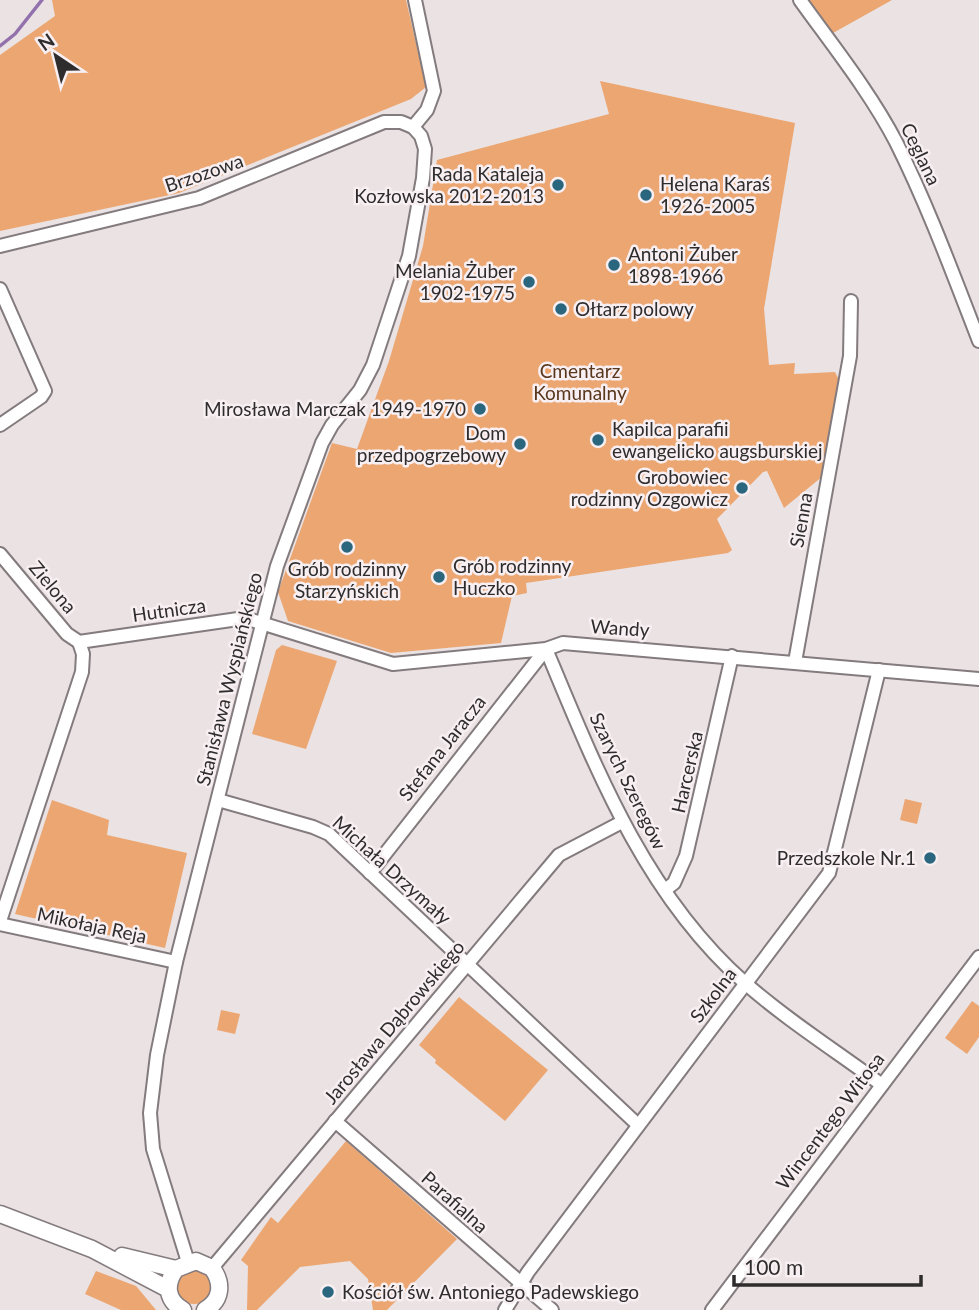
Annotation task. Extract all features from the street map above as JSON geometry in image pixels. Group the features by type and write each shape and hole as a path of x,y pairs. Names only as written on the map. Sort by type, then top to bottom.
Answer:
{"street":[{"path":"413,127 427,110 434,91 415,0"},
{"name":"Ceglana","path":"800,0 874,105 895,142 938,236 979,341"},
{"name":"Brzozowa","path":"0,246 199,198 384,122 395,121 413,127"},
{"name":"Stanisława Wyspiańskiego","path":"182,1265 155,1161 150,1113 157,1055 176,962 265,623 277,566 322,443 366,381 400,288 415,229 425,163 424,142 413,127"},
{"path":"0,289 45,391 41,397 0,425"},
{"name":"Sienna","path":"795,662 850,356 851,301"},
{"name":"Zielona","path":"0,554 67,634 79,642"},
{"name":"Hutnicza","path":"79,642 245,618 265,623"},
{"name":"Wandy","path":"265,623 393,664 546,649 563,643 979,679"},
{"path":"0,923 82,672 83,654 79,642"},
{"name":"Szarych Szeregów","path":"546,649 594,765 622,822 664,890 746,983 881,1085"},
{"name":"Stefana Jaracza","path":"370,873 546,649"},
{"name":"Harcerska","path":"664,890 679,876 686,856 732,656"},
{"name":"Szkolna","path":"505,1310 638,1125 829,873 879,670"},
{"name":"Michała Drzymały","path":"218,800 321,830 638,1125"},
{"name":"Jarosława Dąbrowskiego","path":"212,1268 564,850 622,822"},
{"name":"Mikołaja Reja","path":"0,923 176,962"},
{"name":"Wincentego Witosa","path":"712,1310 979,957"},
{"name":"Parafialna","path":"335,1121 521,1286 552,1310"},
{"path":"0,1214 92,1249 169,1289"},
{"path":"92,1249 182,1265 203,1263 212,1268 220,1283 216,1301 205,1310"},
{"path":"182,1265 169,1289 172,1301 183,1310"},
{"path":"219,1293 230,1310"}],"green space":[{"path":"52,0 406,0 426,87 411,99 179,193 0,231 0,55 55,16"},
{"path":"807,0 892,0 833,33"},
{"name":"Cmentarz Komunalny","path":"600,81 795,123 764,309 769,365 795,363 794,374 835,372 840,382 823,476 784,508 767,471 763,472 717,519 732,550 728,553 526,583 527,593 512,596 501,643 391,653 288,621 278,592 332,443 357,449 389,361 423,246 437,160 609,114"},
{"path":"282,645 337,661 306,749 252,734 276,650"},
{"path":"905,799 922,803 917,824 900,820"},
{"path":"52,800 109,820 107,835 187,853 165,948 15,914"},
{"path":"459,997 548,1070 505,1121 435,1063 436,1060 419,1045"},
{"path":"972,1001 979,1006 979,1037 967,1054 945,1038"},
{"path":"221,1010 240,1014 235,1034 217,1030"},
{"path":"346,1141 457,1239 387,1310 373,1310 368,1279 350,1261 300,1267 257,1310 247,1310 248,1266 241,1260 271,1217 278,1223"},
{"path":"194,1270 206,1275 211,1287 206,1299 194,1304 182,1299 177,1287 182,1275"},
{"path":"96,1271 136,1286 156,1310 121,1310 85,1294"}],"waterway":[{"path":"0,46 15,34 42,0"}],"place":[{"name":"Rada Kataleja Kozłowska 2012-2013","path":"558,185"},
{"name":"Helena Karaś 1926-2005","path":"646,195"},
{"name":"Antoni Żuber 1898-1966","path":"614,265"},
{"name":"Melania Żuber 1902-1975","path":"529,282"},
{"name":"Ołtarz polowy","path":"561,309"},
{"name":"Mirosława Marczak 1949-1970","path":"480,409"},
{"name":"Kapilca parafii ewangelicko augsburskiej","path":"598,440"},
{"name":"Dom przedpogrzebowy","path":"520,444"},
{"name":"Grobowiec rodzinny Ozgowicz","path":"742,488"},
{"name":"Grób rodzinny Starzyńskich","path":"347,547"},
{"name":"Grób rodzinny Huczko","path":"439,577"},
{"name":"Przedszkole Nr.1","path":"930,858"},
{"name":"Kościół św. Antoniego Padewskiego","path":"328,1292"}]}
